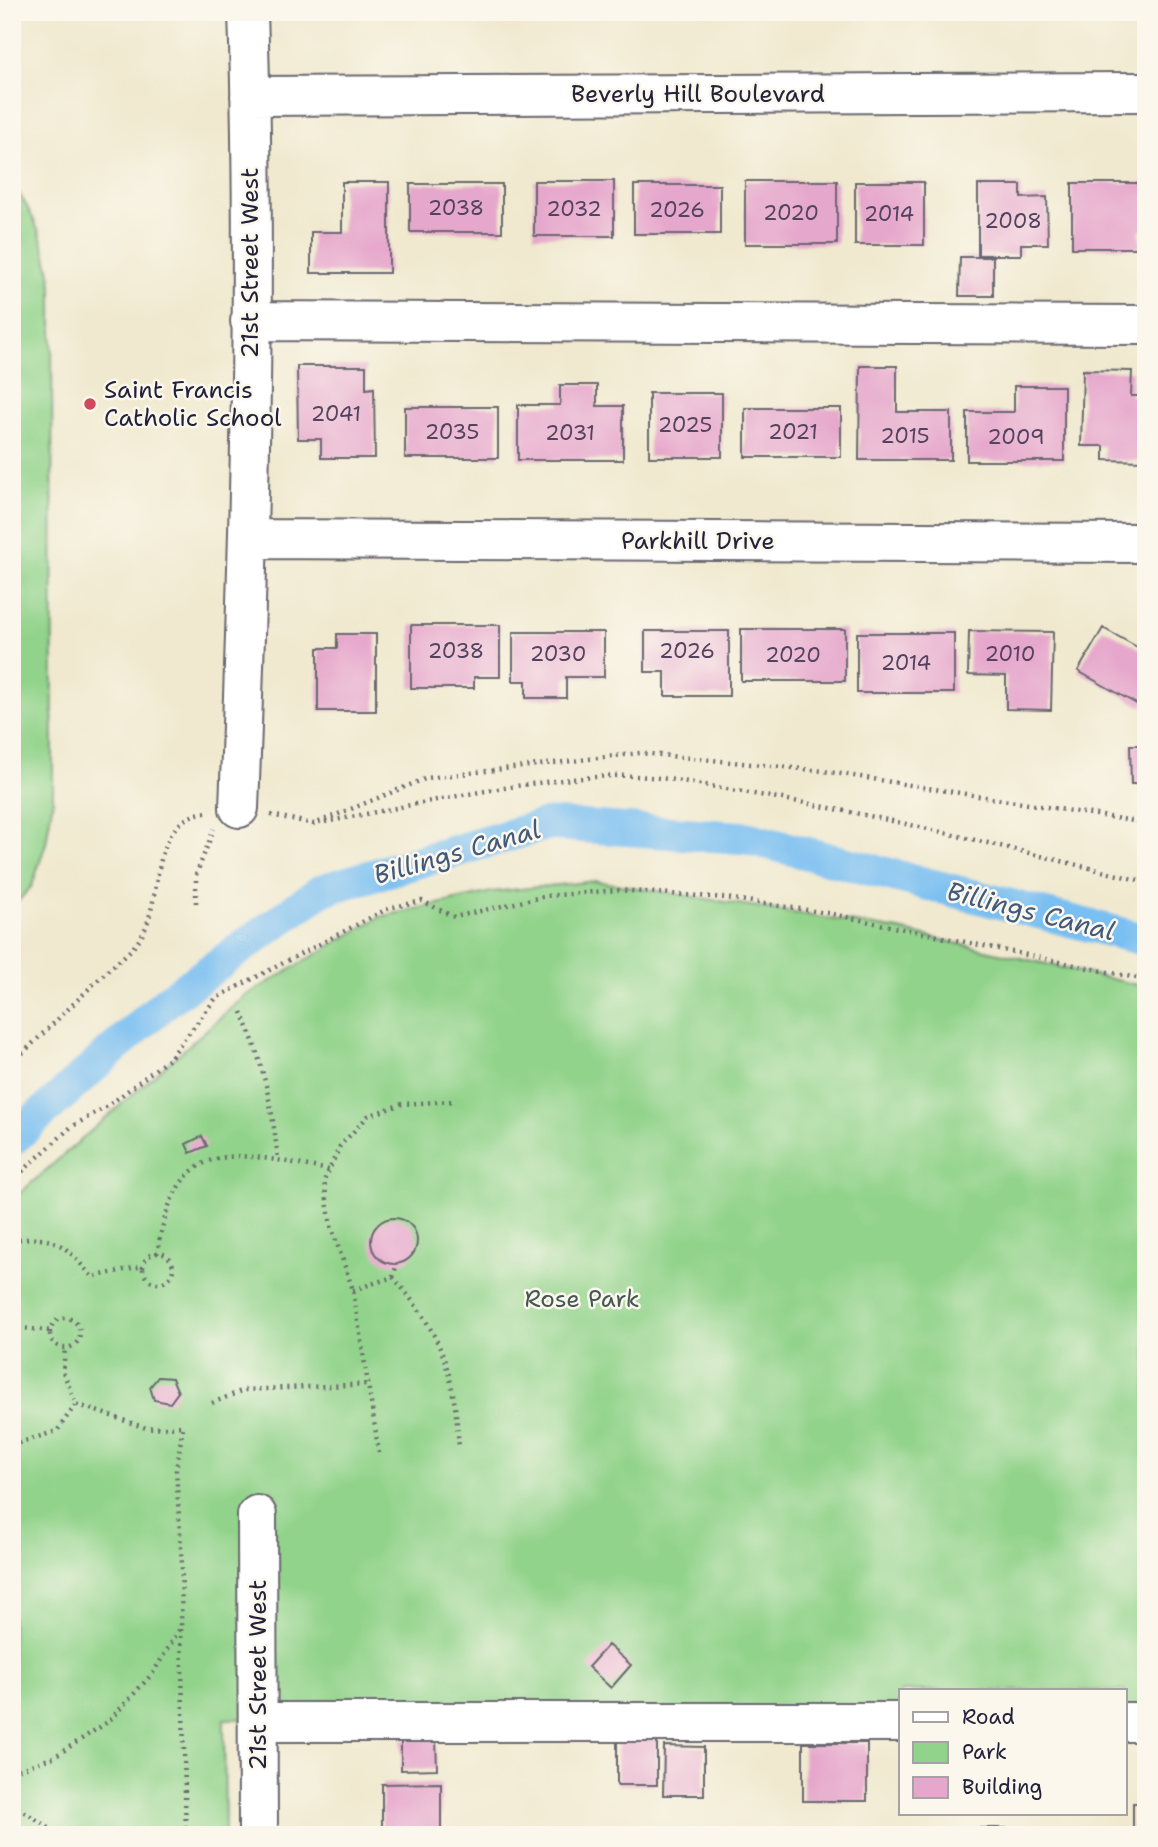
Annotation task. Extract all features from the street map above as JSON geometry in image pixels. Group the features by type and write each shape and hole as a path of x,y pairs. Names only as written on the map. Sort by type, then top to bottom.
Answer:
{"street":[{"name":"21st Street West","path":"239,808 250,539 250,96 247,12"},
{"name":"Beverly Hill Boulevard","path":"250,96 1146,92"},
{"path":"250,321 1146,325"},
{"name":"Parkhill Drive","path":"250,539 1146,543"},
{"name":"21st Street West","path":"257,1515 258,1835"},
{"path":"258,1722 899,1722"},
{"path":"1126,1722 1146,1722"}],"path":[{"path":"314,824 427,778 640,753 823,771 1146,823"},
{"path":"12,1063 139,940 151,913 160,855 172,832 192,814 239,808 314,824 435,800 614,776 686,783 868,816 1146,882"},
{"path":"196,903 196,875 212,830 239,808"},
{"path":"12,1181 71,1127 109,1105 170,1058 216,998 389,908 422,901 454,917 546,896 617,890 726,898 827,913 1146,980"},
{"path":"242,1012 262,1062 274,1115 278,1160"},
{"path":"379,1453 353,1290 331,1227 324,1181 340,1146 368,1116 402,1104 454,1101"},
{"path":"157,1254 167,1207 181,1180 207,1160 236,1154 329,1170"},
{"path":"12,1240 39,1237 67,1247 92,1277 144,1266"},
{"path":"157,1254 167,1256 172,1263 173,1273 167,1281 158,1283 149,1280 144,1266 148,1257 157,1254"},
{"path":"393,1277 397,1264"},
{"path":"353,1290 393,1277"},
{"path":"393,1277 418,1306 446,1359 455,1396 459,1449"},
{"path":"51,1331 59,1319 69,1319 77,1324 80,1332 78,1341 65,1348"},
{"path":"12,1327 51,1331"},
{"path":"51,1331 55,1344 65,1348"},
{"path":"65,1348 63,1372 76,1404 146,1428 183,1426 176,1470 182,1564 186,1835"},
{"path":"212,1403 244,1390 370,1384"},
{"path":"12,1446 57,1431 76,1404"},
{"path":"12,1772 54,1758 109,1721 153,1673 181,1628"},
{"path":"12,1804 60,1835"}],"green space":[{"path":"12,184 28,208 39,232 52,285 53,799 46,843 32,886 12,908"},
{"name":"Rose Park","path":"596,881 899,930 1146,987 1146,1708 1126,1708 1126,1689 899,1689 899,1711 224,1719 225,1835 12,1835 12,1200 245,996 380,917 492,892"}],"building":[{"path":"1085,12 1146,12 1146,16 1085,16"},
{"path":"534,181 614,181 614,236 534,236"},
{"path":"745,181 837,181 837,244 745,244"},
{"path":"342,182 389,182 389,273 311,273 311,232 342,232"},
{"path":"855,182 924,182 924,245 855,245"},
{"path":"1072,183 1146,183 1146,230 1140,230 1140,248 1072,248"},
{"path":"410,184 502,184 502,232 410,232"},
{"path":"634,185 720,185 720,234 634,234"},
{"path":"978,185 1021,185 1021,198 1047,197 1048,244 1021,244 1021,255 978,255"},
{"path":"960,257 993,257 993,296 959,296"},
{"path":"297,366 366,366 366,389 374,388 375,458 321,458 321,439 298,439"},
{"path":"860,366 897,366 897,412 951,412 951,460 859,460"},
{"path":"1083,370 1132,371 1131,396 1146,396 1146,461 1104,460 1104,446 1081,446"},
{"path":"560,385 597,385 597,406 623,406 623,460 518,460 518,405 560,405"},
{"path":"1014,386 1064,386 1064,461 967,461 967,412 1014,412"},
{"path":"649,393 722,393 722,457 649,457"},
{"path":"405,407 498,407 498,458 405,458"},
{"path":"745,408 841,408 841,457 745,457"},
{"path":"411,625 500,625 500,677 474,677 474,688 411,688"},
{"path":"1103,628 1146,652 1146,701 1142,707 1078,671"},
{"path":"741,629 845,629 845,681 741,681"},
{"path":"645,631 729,631 729,696 665,696 665,672 645,672"},
{"path":"969,631 1053,632 1051,710 1006,709 1006,676 968,675"},
{"path":"513,632 604,632 604,677 566,677 566,698 526,698 526,681 513,681"},
{"path":"857,633 954,633 954,693 857,693"},
{"path":"337,634 376,634 376,711 318,711 318,648 337,648"},
{"path":"1130,745 1146,745 1146,784 1131,784"},
{"path":"202,1136 207,1146 190,1153 186,1144"},
{"path":"394,1218 410,1225 417,1241 410,1257 394,1264 378,1257 371,1241 378,1225"},
{"path":"158,1377 172,1378 178,1392 170,1403 154,1400 150,1387"},
{"path":"608,1645 631,1665 611,1688 588,1667"},
{"path":"436,1739 437,1769 401,1770 401,1740"},
{"path":"617,1739 657,1739 657,1785 617,1785"},
{"path":"803,1743 867,1743 867,1801 803,1801"},
{"path":"664,1746 704,1747 704,1795 663,1795"},
{"path":"441,1783 441,1835 382,1835 382,1784"},
{"path":"1133,1803 1146,1803 1146,1835 1133,1835"},
{"path":"980,1828 1032,1828 1032,1835 980,1835"},
{"path":"1058,1831 1107,1831 1107,1835 1058,1835"},
{"path":"670,1832 755,1832 755,1835 670,1835"}],"waterway":[{"name":"Billings Canal","path":"12,1140 167,1001 322,890 548,824 747,838 1146,940"}],"place":[{"name":"Saint Francis Catholic School","path":"90,404"}]}
